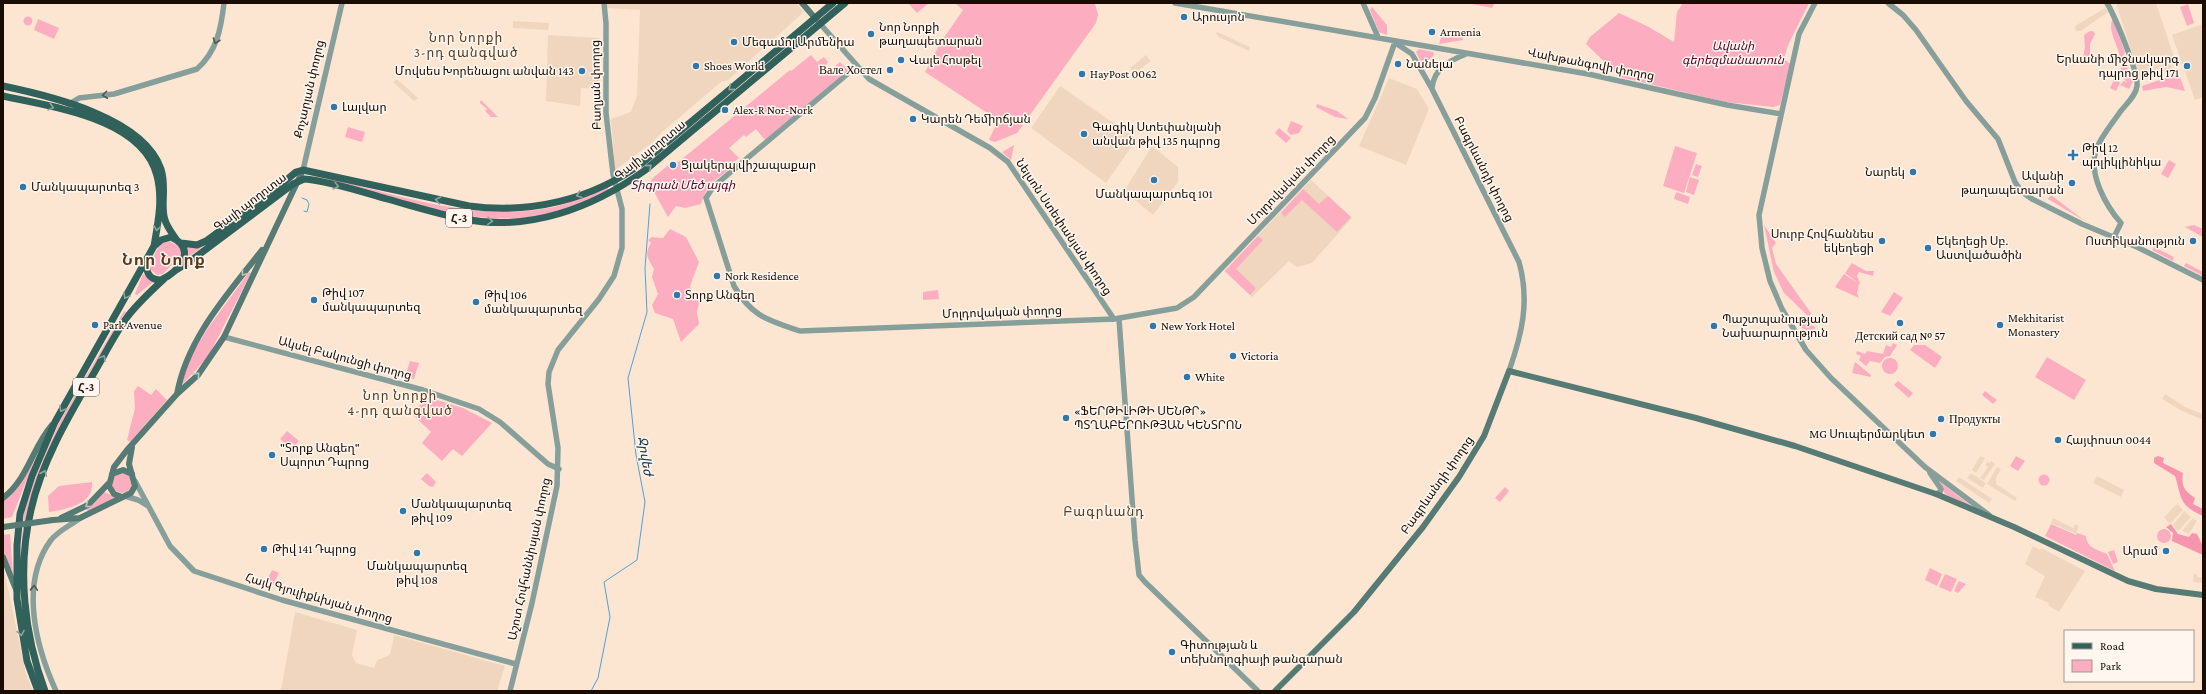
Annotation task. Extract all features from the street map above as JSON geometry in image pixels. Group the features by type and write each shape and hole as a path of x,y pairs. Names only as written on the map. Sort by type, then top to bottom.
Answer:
{"main road":[{"path":"802,3 814,18"},
{"name":"Գայի պողոտա","path":"178,241 192,245 202,243 266,197 296,172 303,170 469,206 495,209 549,205 615,180 648,158 832,3"},
{"name":"Գայի պողոտա","path":"176,270 189,262 298,180 310,180 465,219 502,222 526,221 551,217 618,190 644,171 845,3"},
{"path":"3,86 15,88 69,104 108,118 136,134 150,149 161,169 165,190 164,219 178,241 185,248 185,256 176,270 161,280 153,279 146,270 146,262 154,246 160,190 154,165 138,144 122,132 101,122 67,111 3,96"},
{"path":"13,98 17,94 15,88"},
{"name":"Քոչարյան փողոց","path":"298,180 303,170"},
{"path":"57,519 88,505 109,483 114,467 177,394 198,375 224,337 298,180"},
{"path":"154,246 165,238 178,241"},
{"path":"177,394 187,356 212,315 268,242"},
{"name":"Հ-3","path":"38,691 27,661 21,632 17,593 16,545 20,514 32,476 54,422 146,262"},
{"name":"Հ-3","path":"46,691 33,654 26,605 26,540 31,510 40,480 66,423 127,317 146,295 166,278"},
{"path":"1509,371 1696,418 1780,442 1936,494 1992,518 2128,582 2156,589 2203,595"},
{"name":"Բագրևանդի փողոց","path":"1275,691 1354,612 1423,527 1459,477 1484,436 1509,371"},
{"path":"3,498 21,481 39,443 54,422"},
{"path":"3,527 57,519 80,518 133,490 135,481 128,458 133,445"},
{"path":"112,475 123,470 132,474"},
{"path":"109,483 112,492 123,496"},
{"path":"3,557 17,593"}],"street":[{"path":"69,104 79,98 114,94 197,68 207,59 214,48 221,28 224,3"},
{"name":"Քոչարյան փողոց","path":"303,170 342,3"},
{"name":"Բաղյան փողոց","path":"604,3 606,23 606,113 615,180 618,190"},
{"path":"1175,3 1378,37 1395,42"},
{"path":"1363,3 1378,37"},
{"path":"1815,3 1799,34 1759,215 1762,248 1770,280 1782,308 1810,355 1831,378 1925,467 1992,518"},
{"path":"1888,3 1903,15 1916,30 1966,101 1998,139 2015,182 2022,192 2032,199 2076,221 2114,237 2203,280"},
{"path":"2107,3 2113,13 2128,53 2137,86 2134,94 2105,134 2096,150 2094,158 2099,183 2110,210 2121,223 2114,237"},
{"name":"Նելսոն Ստեփանյան փողոց","path":"814,18 868,79 990,148 1008,162 1015,169 1056,235 1116,319"},
{"name":"Վախթանգովի փողոց","path":"1395,42 1588,74 1727,105 1781,114"},
{"name":"Մոլդովական փողոց","path":"857,66 708,193 706,198 708,210 734,286 743,301 763,319 800,331 1116,319 1177,308 1194,297 1365,118 1376,98 1395,42"},
{"name":"Բագրևանդի փողոց","path":"1395,42 1412,54 1432,89 1519,262 1523,275 1526,303 1524,316 1509,371"},
{"path":"1432,89 1434,80 1441,68 1467,54"},
{"name":"Աշոտ Հովհաննիսյան փողոց","path":"510,691 537,580 557,486 557,430 548,384 549,372 558,350 605,290 618,265 623,233 618,190"},
{"path":"1116,319 1135,540 1140,575 1258,691"},
{"name":"Ակսել Բակունցի փողոց","path":"224,337 423,390 479,409 500,422 548,464 558,469"},
{"path":"1925,467 1940,487 1940,492 1936,494"},
{"name":"Հայկ Գյուլիքևխյան փողոց","path":"135,481 170,546 194,571 282,600 516,664"},
{"path":"123,496 138,500 148,506"},
{"path":"35,627 34,582 42,556 50,541 58,532 80,518"},
{"path":"26,605 35,627 43,660 56,691"}],"shaded area":[{"path":"606,3 796,3 804,12 728,80 721,82 661,133 653,142 615,170 611,119 631,112 637,96 640,10 607,8"},
{"path":"2116,3 2156,3 2173,54 2172,70 2141,81"},
{"path":"2105,8 2108,12 2081,31 2076,31 2075,26"},
{"path":"513,21 549,23 548,30 513,28"},
{"path":"2203,24 2203,97 2195,100 2172,35"},
{"path":"1217,32 1250,47 1249,51 1219,37 1216,34"},
{"path":"548,35 600,38 599,89 581,88 580,106 546,101"},
{"path":"1146,55 1151,61 1134,74 1130,68"},
{"path":"1389,78 1417,89 1429,109 1406,165 1359,146"},
{"path":"397,79 418,98 414,101 393,82"},
{"name":"Գագիկ Ստեփանյանի անվան թիվ 135 դպրոց","path":"1060,86 1137,139 1106,183 1031,128"},
{"name":"Մանկապարտեզ 101","path":"1152,146 1178,167 1178,182 1153,215 1124,191"},
{"path":"1311,180 1352,218 1312,263 1297,267 1289,261 1252,297 1224,271"},
{"path":"2165,394 2185,407 2203,414 2203,420 2182,411 2162,399"},
{"path":"1980,456 1985,458 1976,473 1972,470"},
{"path":"2158,456 2164,458 2163,463 2183,473 2182,481 2184,488 2195,498 2193,504 2203,509 2203,516 2185,505 2175,476 2154,463 2154,458"},
{"path":"1991,461 1995,464 1984,480 1980,478 1988,467 1985,465 1987,462 1990,463"},
{"path":"1997,467 2001,469 1996,478 1996,484 2017,498 2015,501 1987,484"},
{"path":"1971,473 1986,483 1983,488 1967,478"},
{"path":"2097,476 2124,490 2121,497 2093,483"},
{"path":"1959,477 1992,499 1989,503 1956,481"},
{"path":"2177,504 2183,510 2170,524 2164,517"},
{"path":"2184,511 2191,517 2178,531 2173,525"},
{"path":"2053,518 2073,528 2075,524 2079,526 2076,534 2051,523"},
{"path":"2193,518 2197,521 2189,534 2182,531"},
{"path":"2171,524 2178,534 2189,537 2192,533 2197,534 2203,546 2203,555 2172,541 2173,533 2166,527"},
{"path":"2033,546 2040,550 2041,548 2085,571 2059,612 2048,605 2049,603 2035,597 2045,576 2025,564"},
{"path":"3,565 26,674 33,691 3,691"},
{"path":"2194,574 2197,574 2197,577 2203,578 2203,583 2193,582"},
{"path":"295,612 357,630 352,655 356,663 374,668 377,660 390,655 394,635 505,666 497,691 281,691"}],"green space":[{"path":"908,3 929,3 917,13"},
{"path":"955,3 1095,3 1098,15 1096,23 1017,133 995,142 989,140 998,120 925,72 941,42 963,10"},
{"path":"1467,3 1495,3 1492,8"},
{"name":"Ավանի գերեզմանատուն","path":"1683,3 1809,3 1789,43 1784,58 1790,64 1780,105 1773,107 1726,102 1620,77 1586,44 1590,37 1619,13 1647,26 1674,42 1677,12"},
{"path":"2188,4 2194,23 2187,26 2180,7"},
{"path":"1372,7 1387,25 1387,35 1379,32 1370,10"},
{"path":"28,16 33,21 28,26 23,21"},
{"path":"38,19 59,28 54,39 34,30"},
{"path":"2112,20 2125,52 2122,58 2120,57 2112,34"},
{"path":"2090,31 2093,31 2095,34 2090,44 2090,56 2086,61 2083,57 2085,47 2084,35"},
{"path":"1443,32 1463,38 1463,40 1439,44"},
{"path":"1419,49 1433,52 1434,55 1423,66 1416,52"},
{"name":"Տիգրան Մեծ այգի","path":"811,55 817,62 824,57 828,62 826,65 831,70 840,62 848,70 765,140 756,129 746,137 744,135 729,148 739,158 734,162 736,164 708,186 701,204 685,208 676,206 668,217 649,183 653,178 673,161 676,164 790,70 791,71"},
{"path":"2124,63 2127,63 2129,67 2120,79 2116,77"},
{"path":"2128,69 2135,77 2129,89 2120,85 2124,81 2128,83 2123,78"},
{"path":"2177,74 2180,77 2185,91 2166,87 2143,91 2142,86"},
{"path":"2115,78 2120,82 2116,91 2110,88"},
{"path":"481,100 498,117 491,117 485,111 487,109 480,103"},
{"path":"1317,104 1337,111 1348,119 1335,117 1316,107"},
{"path":"1291,121 1303,126 1299,133 1291,135 1287,131"},
{"path":"348,127 365,132 362,142 345,137"},
{"path":"1279,128 1291,138 1286,143 1275,133"},
{"path":"1014,145 1011,160 1002,152"},
{"path":"1675,146 1697,153 1684,193 1663,186"},
{"path":"2169,160 2176,164 2168,178 2161,174"},
{"path":"1696,164 1702,166 1698,177 1692,175"},
{"path":"1690,177 1699,180 1694,195 1686,192"},
{"path":"329,178 440,205 469,210 497,212 526,211 554,207 574,201 608,187 609,191 549,214 521,218 493,218 466,216 410,204 329,180"},
{"path":"1303,189 1319,204 1328,196 1351,217 1337,232 1302,200 1285,217 1281,213"},
{"path":"1676,192 1690,197 1688,204 1674,199"},
{"path":"2051,195 2085,221 2048,199"},
{"path":"1764,225 1776,243 1772,248 1776,264 1811,313 1809,317 1784,293 1774,272"},
{"path":"2194,225 2203,229 2203,237 2185,227"},
{"path":"670,229 686,237 699,262 690,286 692,293 700,299 697,312 699,324 681,342 673,319 655,313 652,305 658,294 652,277 654,269 647,253 651,243 648,240 652,237 663,238"},
{"path":"1258,236 1263,240 1236,269 1256,288 1250,295 1225,271"},
{"path":"169,241 180,247 181,255 163,274 157,275 150,269 150,263 160,244"},
{"path":"186,246 194,248 202,247 186,259"},
{"path":"2154,247 2174,257 2173,261 2152,250"},
{"path":"1852,263 1866,271 1874,271 1873,276 1859,272 1857,276 1860,283 1859,284 1845,273"},
{"path":"2186,263 2203,272 2203,276 2184,266"},
{"path":"249,272 251,273 208,357 181,386 190,357 208,328"},
{"path":"143,274 153,282 137,295 135,294"},
{"path":"1844,274 1859,284 1857,293 1859,298 1835,287"},
{"path":"938,290 939,299 923,300 923,292"},
{"path":"1894,292 1903,298 1890,316 1881,312"},
{"path":"124,311 126,312 83,383 57,432 36,483 24,529 21,591 20,564 24,512 36,476 60,421"},
{"path":"1802,321 1815,327 1813,333 1800,327"},
{"path":"1893,343 1897,345 1890,356 1885,357 1880,363 1870,361 1866,366 1859,360 1861,356 1856,354 1857,351 1865,354 1867,351 1883,354 1886,345 1891,347"},
{"path":"1914,345 1925,345 1942,357 1935,368 1910,350"},
{"path":"2047,357 2086,380 2074,400 2035,377"},
{"path":"1890,358 1896,360 1898,366 1896,372 1890,374 1884,372 1882,366 1884,360"},
{"path":"410,361 419,363 414,379 405,377"},
{"path":"1855,362 1871,375 1871,377 1852,373"},
{"path":"1898,381 1913,393 1909,398 1894,385"},
{"path":"138,386 151,395 156,389 167,400 130,442 127,440 135,408 134,391"},
{"path":"1985,391 1997,400 1993,404 1982,395"},
{"path":"427,397 463,408 492,423 462,456 453,449 442,461 422,443 431,432 412,414"},
{"path":"287,431 299,441 292,449 280,439"},
{"path":"42,442 12,517 3,519 3,502 21,482"},
{"path":"2016,456 2025,461 2018,471 2010,466"},
{"path":"122,473 129,476 132,483 129,490 122,493 115,490 112,483 115,476"},
{"path":"427,473 436,482 433,487 429,486 421,479"},
{"path":"2044,474 2048,476 2050,480 2048,484 2044,486 2040,484 2038,480 2040,476"},
{"path":"1936,479 1974,508 1945,494"},
{"path":"92,482 89,496 84,501 71,507 49,512 48,496 59,486"},
{"path":"1505,487 1509,491 1500,502 1495,498"},
{"path":"104,492 116,497 89,511 86,510"},
{"path":"2051,524 2076,535 2077,533 2086,536 2088,543 2091,546 2107,554 2115,571 2045,536"},
{"path":"2161,529 2167,529 2171,533 2171,539 2167,543 2161,543 2157,539 2157,533"},
{"path":"10,534 13,574 3,551 3,535"},
{"path":"2114,550 2118,562 2113,564 2108,552"},
{"path":"1930,568 1942,574 1937,586 1925,580"},
{"path":"272,570 279,573 273,585 266,582"},
{"path":"1945,574 1957,579 1951,592 1939,587"},
{"path":"1959,581 1966,584 1958,593 1954,591"}],"waterway":[{"path":"302,198 307,200 309,204 307,212 304,211"},
{"name":"Ջրվեժ","path":"591,691 598,678 610,617 604,582 637,560 645,502 636,455 628,378 647,312 645,268 650,204"}],"place":[{"name":"Արուսյոն","path":"1184,17"},
{"name":"Armenia","path":"1432,32"},
{"name":"Նոր Նորքի թաղապետարան","path":"871,34"},
{"name":"Մեգամոլ Արմենիա","path":"734,42"},
{"name":"Վալե Հոսթել","path":"901,60"},
{"name":"Նանելա","path":"1398,64"},
{"name":"Shoes World","path":"696,66"},
{"name":"Երևանի միջնակարգ դպրոց թիվ 171","path":"2187,66"},
{"name":"Вале Хостел","path":"890,70"},
{"name":"Մովսես Խորենացու անվան 143","path":"582,71"},
{"name":"HayPost 0062","path":"1082,74"},
{"name":"Լալվար","path":"334,107"},
{"name":"Alex-R Nor-Nork","path":"725,110"},
{"name":"Կարեն Դեմիրճյան","path":"913,119"},
{"name":"Գագիկ Ստեփանյանի անվան թիվ 135 դպրոց","path":"1084,134"},
{"name":"Թիվ 12 պոլիկլինիկա","path":"2073,155"},
{"name":"Ցլակերպ վիշապաքար","path":"673,165"},
{"name":"Նարեկ","path":"1913,172"},
{"name":"Մանկապարտեզ 101","path":"1154,180"},
{"name":"Ավանի թաղապետարան","path":"2072,183"},
{"name":"Մանկապարտեզ 3","path":"23,187"},
{"name":"Սուրբ Հովհաննես եկեղեցի","path":"1882,241"},
{"name":"Ոստիկանություն","path":"2193,241"},
{"name":"Եկեղեցի Սբ. Աստվածածին","path":"1928,248"},
{"name":"Nork Residence","path":"717,276"},
{"name":"Տորք Անգեղ","path":"677,295"},
{"name":"Թիվ 107 մանկապարտեզ","path":"314,300"},
{"name":"Թիվ 106 մանկապարտեզ","path":"476,302"},
{"name":"Детский сад № 57","path":"1900,323"},
{"name":"Park Avenue","path":"95,325"},
{"name":"Mekhitarist Monastery","path":"2000,325"},
{"name":"New York Hotel","path":"1153,326"},
{"name":"Պաշտպանության Նախարարություն","path":"1714,326"},
{"name":"Victoria","path":"1233,356"},
{"name":"White","path":"1187,377"},
{"name":"«ՖԵՐԹԻԼԻԹԻ ՍԵՆԹՐ» ՊՏՂԱԲԵՐՈՒԹՅԱՆ ԿԵՆՏՐՈՆ","path":"1066,418"},
{"name":"Продукты","path":"1941,419"},
{"name":"MG Սուպերմարկետ","path":"1933,434"},
{"name":"Հայփոստ 0044","path":"2058,440"},
{"name":"\"Տորք Անգեղ\" Սպորտ Դպրոց","path":"272,455"},
{"name":"Մանկապարտեզ թիվ 109","path":"403,511"},
{"name":"Թիվ 141 Դպրոց","path":"264,549"},
{"name":"Արամ","path":"2166,551"},
{"name":"Մանկապարտեզ թիվ 108","path":"417,553"},
{"name":"Գիտության և տեխնոլոգիայի թանգարան","path":"1172,652"}],"district":[{"name":"Նոր Նորքի 3-րդ զանգված","path":"466,44"},
{"name":"Նոր Նորք","path":"164,259"},
{"name":"Նոր Նորքի 4-րդ զանգված","path":"400,402"},
{"name":"Բագրևանդ","path":"1104,511"}]}
